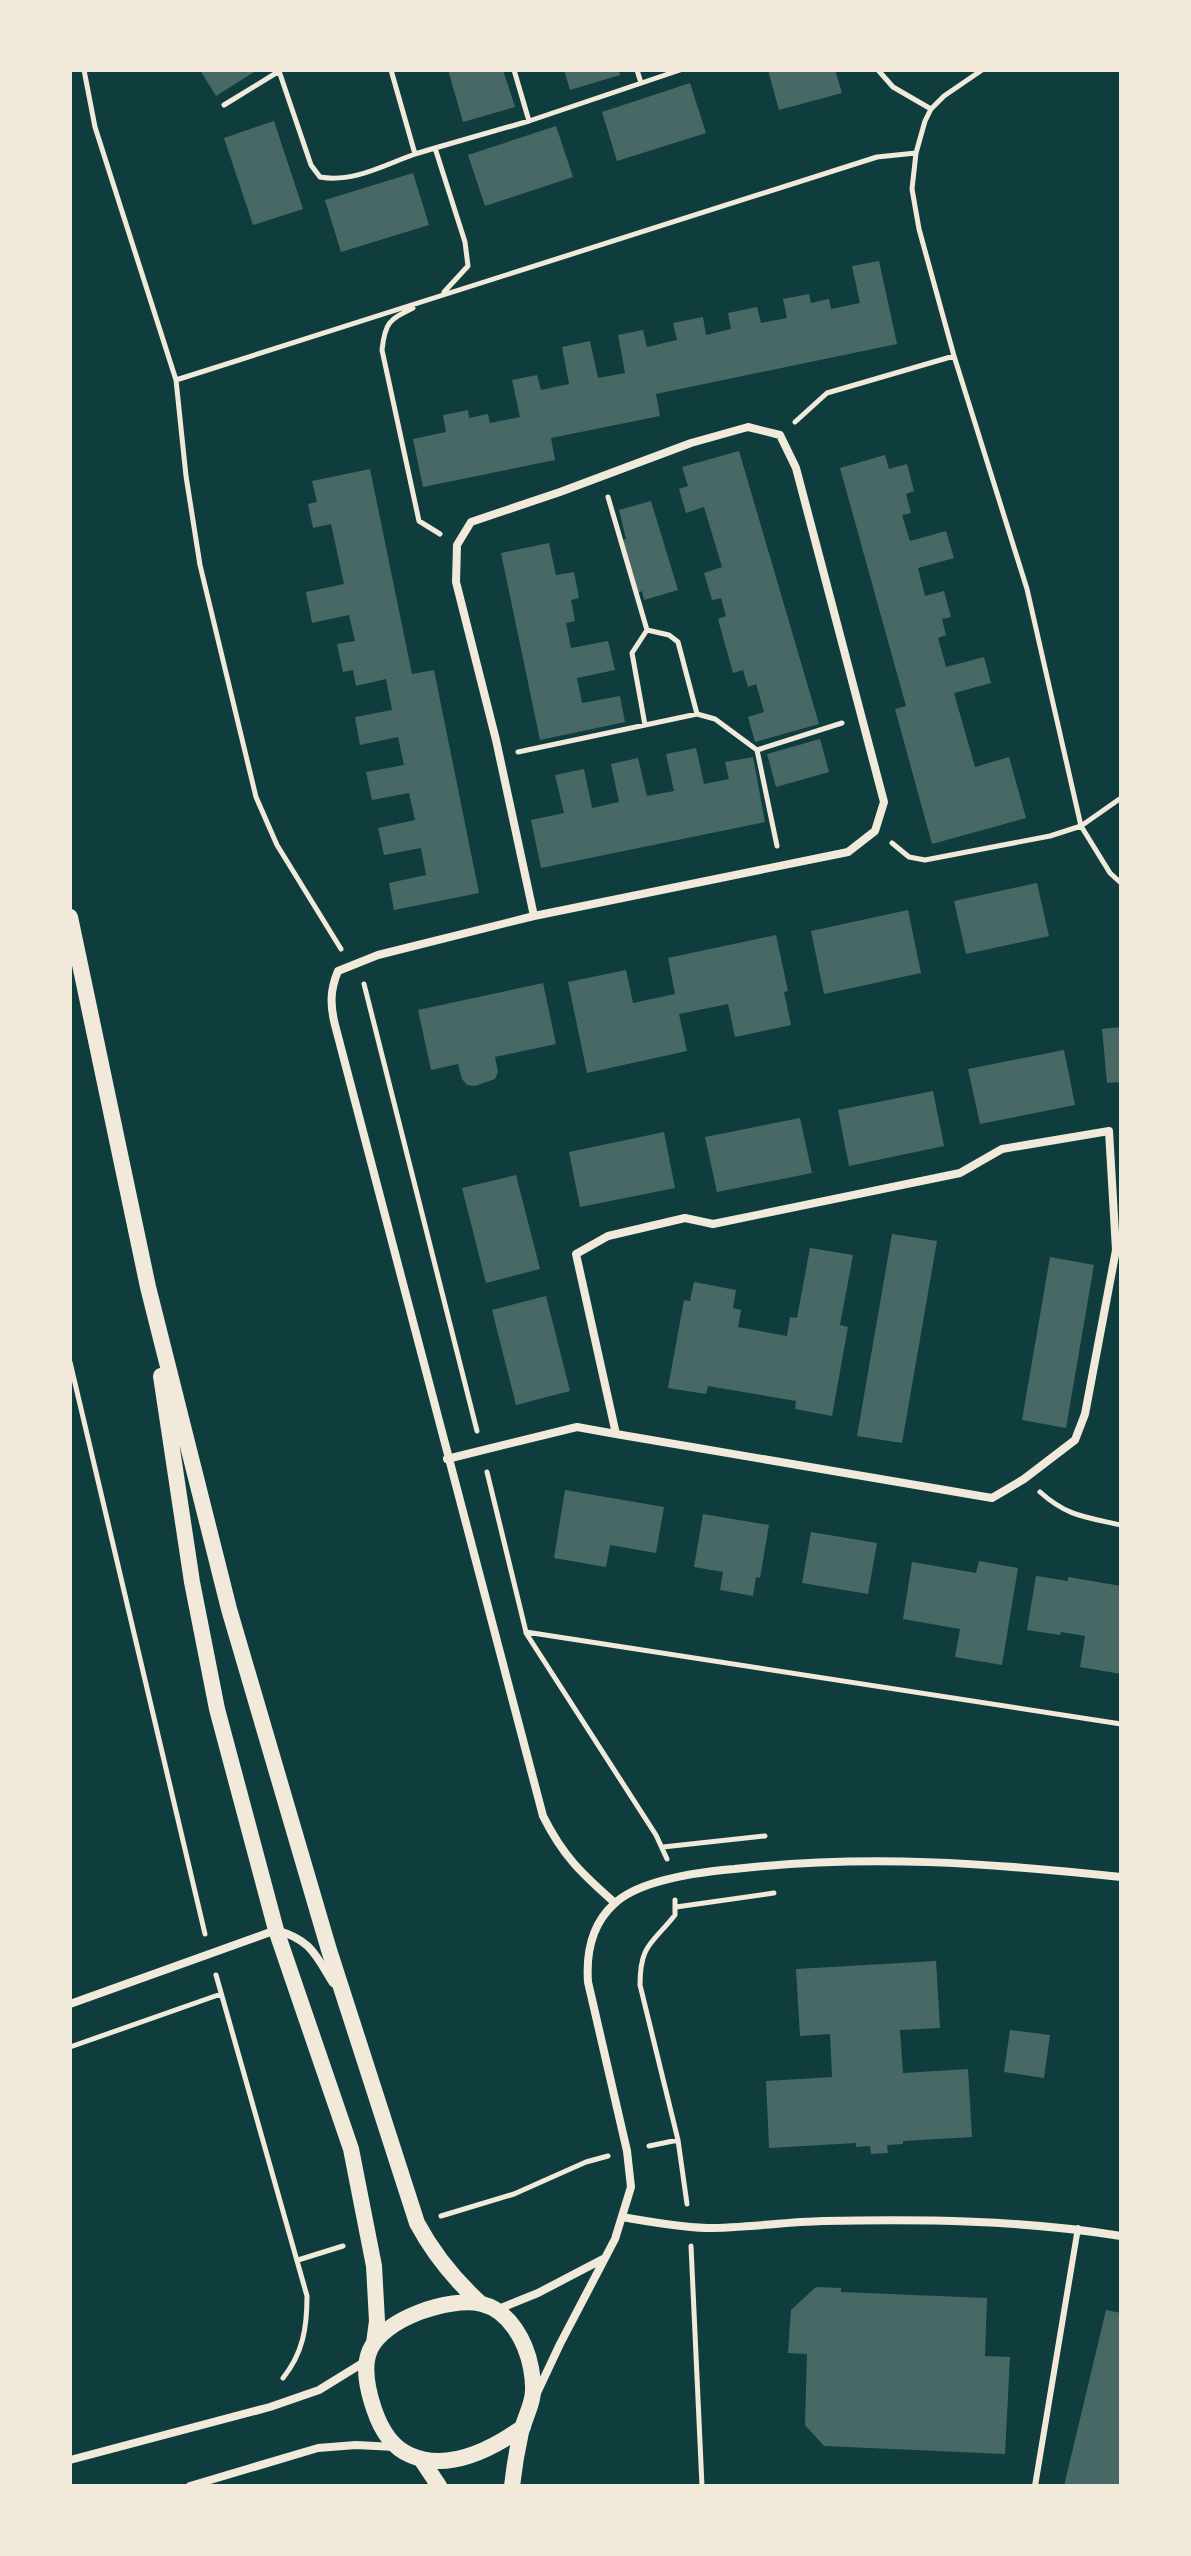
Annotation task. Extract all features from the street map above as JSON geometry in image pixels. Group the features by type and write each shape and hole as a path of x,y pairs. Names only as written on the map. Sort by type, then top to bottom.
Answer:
{"main road":[{"path":"70,917 148,1287 229,1609 346,2004 417,2223 435,2255 454,2279 520,2335 527,2351 532,2403 515,2457 512,2486"},
{"path":"148,1287 197,1610 217,1709 276,1930 351,2149 377,2297 374,2343 366,2361 375,2412 396,2447 421,2459 438,2461 470,2455 523,2427"},
{"path":"374,2343 399,2321 416,2314 456,2304 488,2306"},
{"path":"421,2459 439,2486"}],"street":[{"path":"534,916 500,756 456,582 457,545 471,522 691,443 748,427 780,435 799,477 884,802 875,831 848,852 534,916 351,964 338,971 332,986 331,1007 543,1816 559,1848 587,1879 615,1903"},
{"path":"447,1459 577,1427 616,1434 992,1498 1024,1479 1075,1440 1085,1414 1116,1250 1109,1131 1002,1149 960,1173 713,1224 685,1218 608,1236 576,1254 616,1434"},
{"path":"532,2403 615,2239 631,2187 627,2151 588,1982 587,1961 592,1935 615,1903 634,1892 692,1873 781,1863 928,1860 1121,1877"},
{"path":"70,2004 276,1930 297,1936 313,1951 346,2004"},
{"path":"622,2217 690,2227 889,2220 1078,2228 1121,2236"},
{"path":"488,2306 538,2293 604,2259"},
{"path":"70,2460 270,2407 319,2390 366,2361"},
{"path":"190,2486 318,2448 356,2445 396,2447"}],"lane":[{"path":"1035,2486 1078,2228"}],"path":[{"path":"84,70 95,127 176,380 186,476 200,565 256,797 285,858 366,987 526,1632 663,1847 675,1915 647,1945 640,1985 678,2140 690,2227 702,2486"},
{"path":"391,70 415,154"},
{"path":"514,70 529,121"},
{"path":"637,70 641,83"},
{"path":"224,105 280,71 311,165 320,177 337,180 529,121 680,70"},
{"path":"878,70 893,87 931,109"},
{"path":"982,70 944,96 931,109 916,153 912,189 919,229 954,356 1027,589 1081,826 1110,873 1121,883"},
{"path":"435,148 465,242 468,266 447,291 391,319 384,330 382,350 419,521 457,545"},
{"path":"176,380 877,157 916,153"},
{"path":"780,435 827,393 954,356"},
{"path":"602,477 647,630 632,653 645,725"},
{"path":"647,630 669,635 678,642 697,714"},
{"path":"500,756 697,714 715,719 757,750 780,866"},
{"path":"757,750 862,717"},
{"path":"875,831 909,857 925,860 1050,836 1095,819 1121,798"},
{"path":"70,1362 209,1953 307,2296 304,2341 296,2360 268,2396 270,2407"},
{"path":"1024,1479 1058,1508 1071,1514 1121,1525"},
{"path":"526,1632 1121,1724"},
{"path":"663,1847 765,1836"},
{"path":"676,1907 774,1893"},
{"path":"70,2047 221,1994"},
{"path":"417,2223 514,2194 586,2162 678,2140"},
{"path":"298,2260 368,2239"}],"building":[{"path":"200,70 257,70 216,96"},
{"path":"448,70 503,70 515,107 463,122"},
{"path":"564,70 619,70 620,75 570,90"},
{"path":"768,70 835,70 842,93 779,110"},
{"path":"690,83 706,133 617,161 602,112"},
{"path":"274,121 303,209 253,225 224,138"},
{"path":"556,126 573,177 485,206 468,155"},
{"path":"413,173 429,225 341,252 325,200"},
{"path":"879,261 897,344 656,394 660,416 551,438 555,460 423,487 413,439 446,432 443,415 468,410 469,418 488,414 490,423 520,417 512,380 537,375 541,390 569,384 562,347 590,341 598,378 625,373 618,335 643,330 647,347 677,340 673,323 703,317 706,335 731,329 728,313 757,307 761,323 787,318 783,299 809,294 811,303 829,299 831,309 860,303 852,266"},
{"path":"739,451 819,724 755,742 748,717 764,712 756,684 748,687 743,670 733,673 718,619 726,616 721,598 712,600 704,573 722,567 704,507 686,513 679,489 688,486 682,467"},
{"path":"885,455 889,469 907,464 914,491 906,494 911,513 902,515 910,541 946,531 954,558 918,568 925,596 944,591 951,617 942,619 946,635 938,638 946,667 984,657 991,683 954,693 975,767 1009,757 1026,818 932,844 895,709 906,706 840,468"},
{"path":"370,469 412,674 434,670 479,893 394,910 389,883 426,875 421,848 384,855 378,828 415,820 409,793 372,800 366,772 404,765 398,737 360,745 355,717 392,710 386,679 356,686 353,670 343,672 337,644 355,641 349,615 312,623 306,592 344,584 331,524 313,528 308,504 317,502 312,481"},
{"path":"651,501 678,590 644,600 642,591 638,593 622,540 626,539 619,510"},
{"path":"549,543 556,575 574,572 579,598 571,600 575,621 566,623 571,648 608,641 615,670 577,678 582,703 620,696 625,722 540,740 501,553"},
{"path":"820,739 829,772 776,787 767,754"},
{"path":"696,748 704,784 729,779 725,762 753,757 765,822 541,868 531,820 564,813 555,775 584,769 592,808 619,802 611,764 638,758 647,796 674,791 666,754"},
{"path":"1037,883 1049,936 966,954 954,901"},
{"path":"908,910 921,973 824,994 811,931"},
{"path":"776,935 788,991 784,992 791,1025 735,1037 728,1004 679,1014 687,1051 587,1073 568,982 626,970 633,1003 675,994 668,958"},
{"path":"543,983 556,1044 495,1057 498,1072 495,1079 475,1086 467,1085 462,1079 458,1064 431,1070 418,1010"},
{"path":"1121,1027 1121,1082 1107,1083 1102,1029"},
{"path":"1064,1050 1075,1105 980,1124 968,1069"},
{"path":"933,1091 944,1146 849,1166 838,1110"},
{"path":"800,1118 812,1173 717,1192 705,1137"},
{"path":"664,1132 675,1188 580,1207 569,1152"},
{"path":"516,1175 540,1269 486,1283 462,1188"},
{"path":"892,1234 937,1241 902,1443 857,1436"},
{"path":"810,1248 853,1255 840,1325 848,1327 832,1416 795,1409 796,1401 708,1386 706,1394 668,1388 684,1300 690,1301 694,1282 736,1290 733,1308 741,1310 738,1327 787,1336 790,1317 797,1318"},
{"path":"1050,1257 1094,1265 1066,1428 1022,1420"},
{"path":"546,1296 570,1391 516,1405 492,1310"},
{"path":"565,1490 664,1507 656,1553 610,1545 606,1567 554,1558"},
{"path":"703,1514 769,1525 760,1578 756,1577 753,1596 720,1590 723,1572 694,1567"},
{"path":"811,1532 877,1543 868,1594 802,1583"},
{"path":"979,1561 1018,1568 1002,1665 955,1657 960,1629 903,1619 912,1562 976,1573"},
{"path":"1036,1576 1068,1581 1068,1577 1121,1586 1121,1674 1080,1667 1085,1636 1027,1630"},
{"path":"936,1961 940,2028 900,2030 903,2073 968,2069 972,2137 903,2141 903,2144 887,2145 888,2153 871,2154 870,2146 856,2147 856,2143 769,2148 766,2081 832,2077 830,2034 800,2036 796,1969"},
{"path":"1010,2030 1050,2035 1044,2078 1004,2072"},
{"path":"816,2287 841,2288 841,2292 987,2298 985,2356 1010,2357 1005,2454 824,2446 805,2425 807,2354 788,2353 791,2310"},
{"path":"1106,2310 1121,2313 1121,2486 1064,2486"}]}
